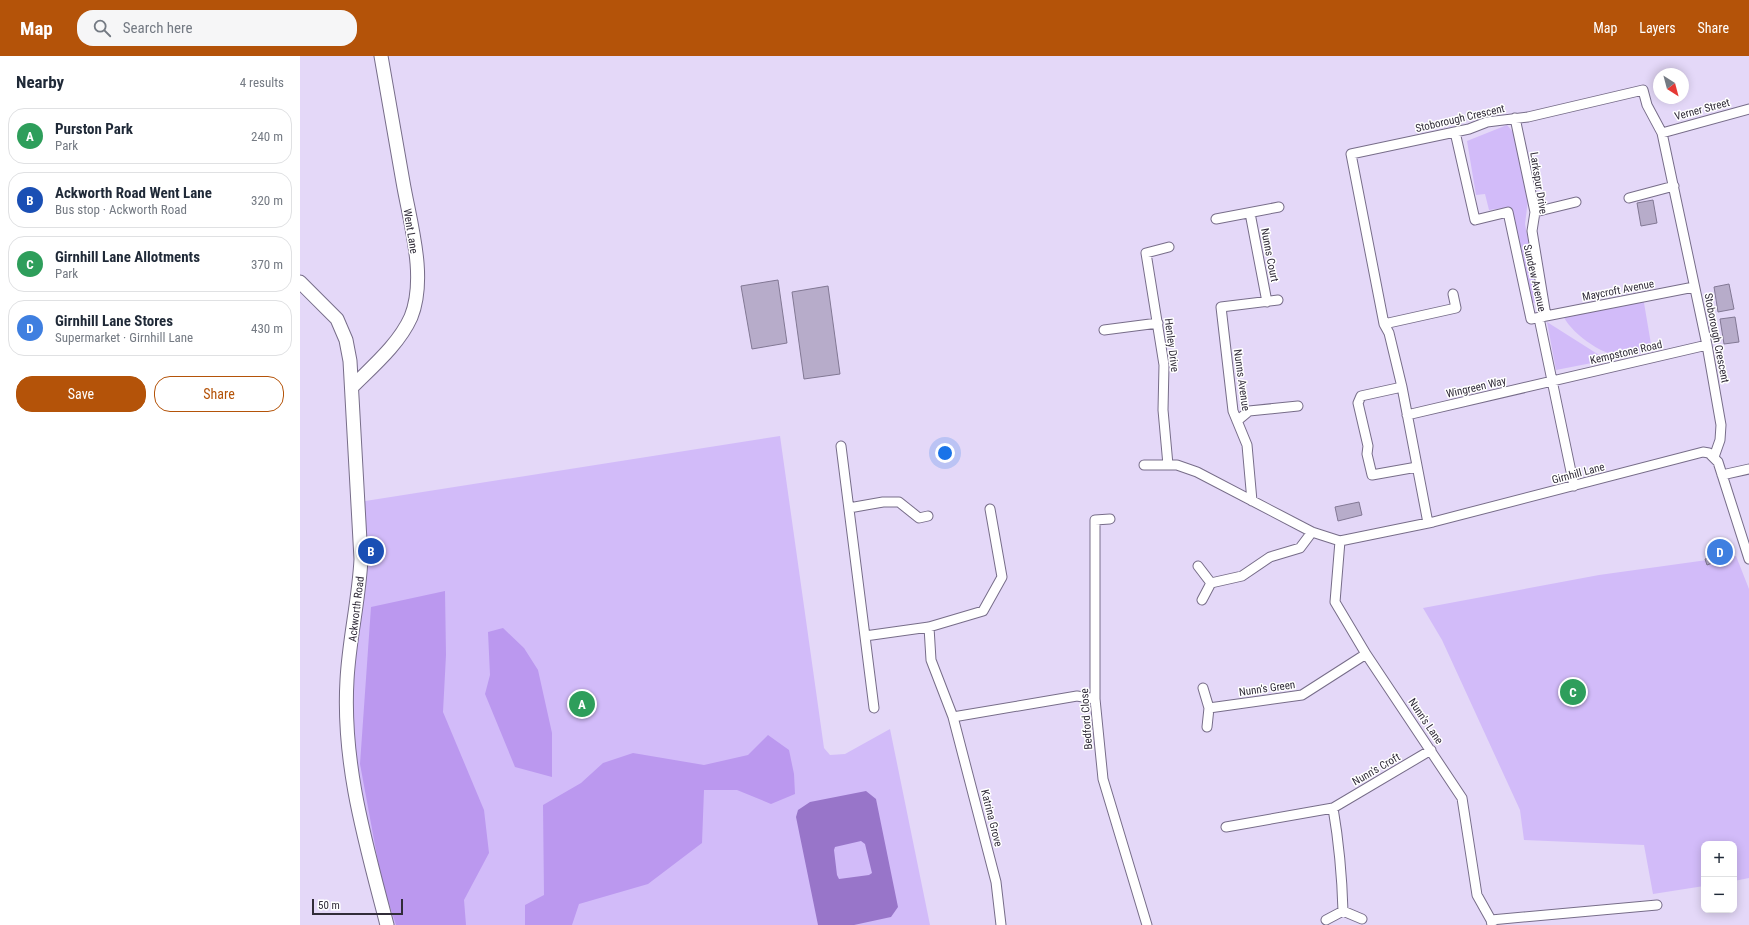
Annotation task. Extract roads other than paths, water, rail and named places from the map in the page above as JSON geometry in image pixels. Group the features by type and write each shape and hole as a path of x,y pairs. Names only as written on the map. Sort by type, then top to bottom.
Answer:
{"main road":[{"name":"Went Lane","path":"352,387 374,365 401,334 410,318 417,295 416,266 411,226 381,56"},
{"name":"Ackworth Road","path":"300,282 337,319 346,340 352,387 361,560 359,592 347,680 347,730 349,757 356,804 387,925"}],"street":[{"name":"Stoborough Crescent","path":"1428,523 1402,387 1389,333 1384,324 1351,154 1455,132 1487,122 1528,117 1643,90 1647,105 1662,133 1707,345 1721,425 1720,440 1714,457"},
{"name":"Verner Street","path":"1662,133 1749,109"},
{"name":"Larkspur Drive","path":"1515,118 1535,212 1533,238 1542,317"},
{"name":"Sundew Avenue","path":"1455,132 1475,220 1508,212 1531,319 1542,317 1551,382 1574,486"},
{"path":"1629,198 1674,186"},
{"path":"1535,212 1576,202"},
{"path":"1216,219 1279,207"},
{"name":"Nunns Court","path":"1250,213 1267,302"},
{"name":"Henley Drive","path":"1168,465 1163,410 1164,365 1146,254 1169,247"},
{"name":"Maycroft Avenue","path":"1542,317 1694,287"},
{"path":"1384,324 1456,308 1453,294"},
{"path":"1267,302 1278,300"},
{"name":"Nunns Avenue","path":"1252,501 1247,445 1232,412 1222,307 1267,302"},
{"path":"1104,330 1158,323"},
{"name":"Kempstone Road","path":"1551,382 1707,345"},
{"name":"Wingreen Way","path":"1407,415 1551,382"},
{"path":"1402,387 1362,396 1358,403 1368,446 1366,454 1372,475 1417,467"},
{"path":"1237,421 1249,411 1298,406"},
{"path":"841,446 874,708"},
{"name":"Girnhill Lane","path":"1340,541 1428,523 1703,452 1709,453 1714,457"},
{"path":"1714,457 1718,462 1749,559"},
{"path":"1144,465 1177,465 1197,472 1312,532 1340,541"},
{"path":"1722,475 1749,469"},
{"path":"849,508 883,502 899,502 919,518 928,516"},
{"path":"865,636 928,627 982,611 1002,577 990,509"},
{"name":"Bedford Close","path":"1110,519 1095,520 1095,699 1103,779 1147,925"},
{"path":"1202,600 1211,583 1242,576 1270,557 1300,548 1312,532"},
{"name":"Nunn's Lane","path":"1340,541 1335,602 1366,654 1462,798 1477,895 1491,922 1657,904"},
{"path":"1198,566 1211,583"},
{"name":"Katrina Grove","path":"928,627 931,660 953,717 996,882 1002,925"},
{"name":"Nunn's Green","path":"1209,708 1302,695 1366,654"},
{"path":"1203,688 1209,708 1207,727"},
{"path":"953,717 1077,696 1095,699"},
{"name":"Nunn's Croft","path":"1226,826 1333,808 1431,750"},
{"path":"1333,808 1341,856 1339,865 1342,885 1343,911"},
{"path":"1343,911 1362,919"},
{"path":"1326,920 1343,911"}],"place":[{"name":"Ackworth Road Went Lane","path":"371,551"},
{"name":"Girnhill Lane Stores","path":"1720,552"},
{"name":"Girnhill Lane Allotments","path":"1573,692"},
{"name":"Purston Park","path":"582,704"}]}
